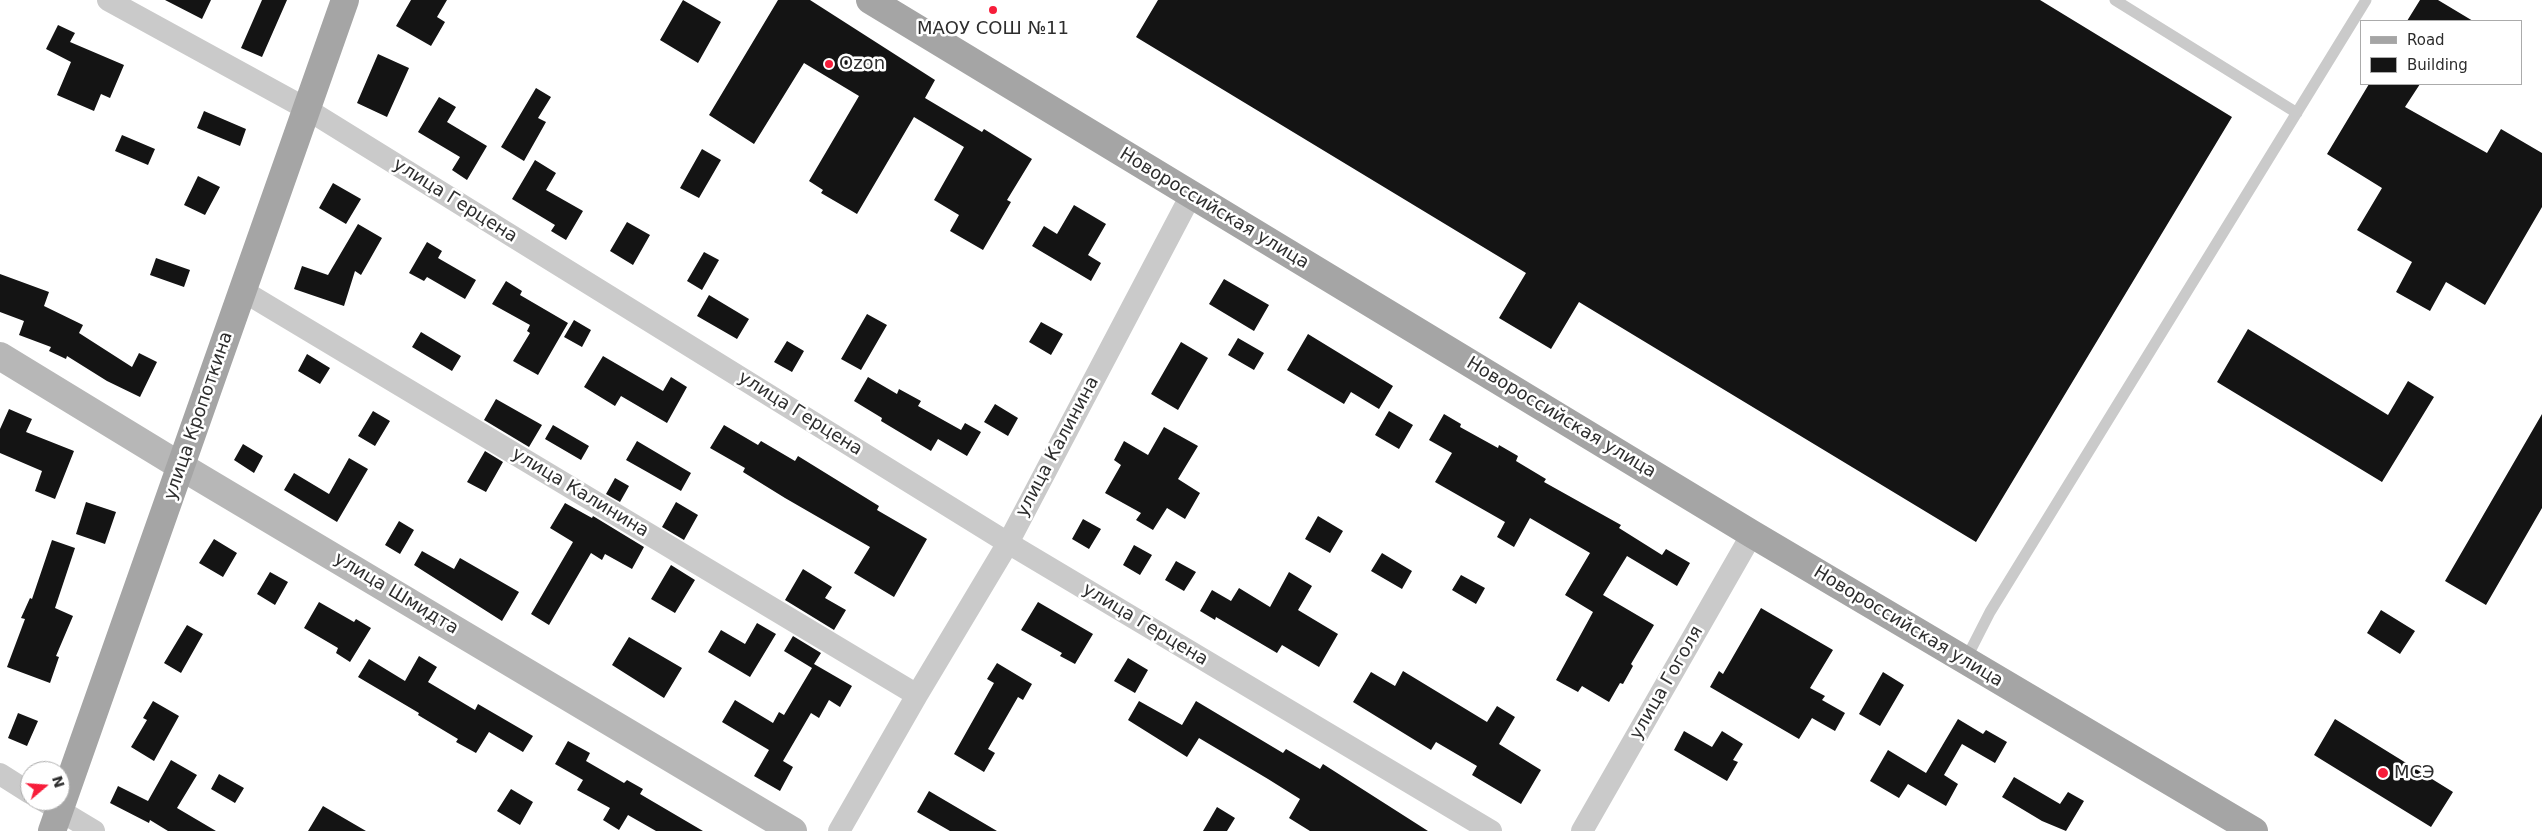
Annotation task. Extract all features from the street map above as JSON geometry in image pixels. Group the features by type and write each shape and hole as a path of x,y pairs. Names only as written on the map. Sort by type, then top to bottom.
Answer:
{"main road":[{"name":"улица Кропоткина","path":"52,814 182,467 305,108 345,0"},
{"name":"Новороссийская улица","path":"870,0 1752,534 2254,831"}],"street":[{"name":"улица Герцена","path":"108,0 305,108 1008,543 1490,831"},
{"name":"улица Калинина","path":"839,831 917,694 1008,543 1191,195"},
{"name":"улица Калинина","path":"243,291 917,694"},
{"name":"улица Шмидта","path":"0,356 182,467 793,831"},
{"name":"улица Гоголя","path":"1582,831 1752,534"},
{"path":"0,774 20,787"},
{"path":"52,814 94,831"}],"lane":[{"path":"2115,0 2297,113"},
{"path":"1965,661 1990,612 2366,0"}],"building":[{"path":"165,0 211,0 202,19"},
{"path":"262,0 287,0 262,57 241,48"},
{"path":"411,0 447,0 437,17 445,22 431,46 396,26"},
{"path":"683,0 721,22 698,63 660,40"},
{"path":"778,0 810,0 935,80 925,98 982,132 984,129 1032,159 1007,200 1011,202 983,250 950,231 959,215 934,200 964,147 914,117 857,214 821,193 823,190 809,181 859,96 804,63 754,144 709,115"},
{"path":"1158,0 2040,0 2232,117 1976,542 1579,302 1551,349 1499,318 1526,273 1136,37"},
{"path":"2420,0 2438,0 2471,20 2408,20"},
{"path":"58,25 75,33 70,42 124,65 110,98 101,94 94,111 57,95 71,62 46,49"},
{"path":"378,54 409,68 387,117 357,103"},
{"path":"2368,85 2419,85 2405,107 2487,153 2501,129 2542,153 2542,207 2485,305 2446,282 2430,311 2396,292 2412,262 2357,230 2382,188 2327,154"},
{"path":"536,88 551,97 538,118 546,122 524,161 501,147"},
{"path":"439,97 456,107 447,122 487,146 467,180 452,170 460,157 418,132"},
{"path":"204,111 246,129 240,146 197,128"},
{"path":"122,135 155,149 148,165 115,151"},
{"path":"702,149 721,160 699,198 680,188"},
{"path":"535,160 556,173 546,190 583,211 566,240 551,231 555,225 512,199"},
{"path":"198,176 220,187 205,215 184,205"},
{"path":"333,183 361,199 346,224 319,208"},
{"path":"1074,205 1106,224 1088,255 1101,263 1091,281 1032,246 1044,226 1057,234"},
{"path":"627,222 650,235 633,265 610,251"},
{"path":"358,224 382,238 361,275 355,271 344,306 294,289 302,266 328,275"},
{"path":"427,242 442,251 438,258 476,280 465,299 427,277 424,281 409,273"},
{"path":"704,252 719,260 702,290 687,281"},
{"path":"156,258 190,270 184,287 150,275"},
{"path":"0,274 49,292 44,306 83,325 79,333 132,367 139,353 157,362 140,397 107,381 67,356 66,359 49,351 51,347 19,335 24,321 0,312"},
{"path":"1224,279 1269,305 1254,331 1209,304"},
{"path":"506,281 522,291 520,295 568,323 538,375 513,361 530,333 527,331 530,325 492,304"},
{"path":"709,295 749,319 737,339 697,316"},
{"path":"867,314 887,325 861,370 841,359"},
{"path":"574,320 591,330 582,347 564,337"},
{"path":"1041,322 1063,334 1051,355 1029,342"},
{"path":"2248,329 2388,415 2408,381 2434,397 2382,482 2217,382"},
{"path":"421,332 461,356 452,371 412,347"},
{"path":"1308,334 1393,386 1379,409 1351,392 1344,404 1287,370"},
{"path":"1238,338 1264,353 1254,370 1228,355"},
{"path":"787,341 804,351 792,372 774,362"},
{"path":"1181,342 1208,358 1178,410 1151,394"},
{"path":"307,354 330,368 320,384 298,371"},
{"path":"603,356 663,391 671,377 687,387 667,423 621,396 615,406 584,387"},
{"path":"868,377 897,394 899,389 921,401 918,406 961,430 965,423 981,432 967,456 938,439 931,451 881,421 882,418 854,401"},
{"path":"496,399 542,425 529,447 484,420"},
{"path":"995,404 1018,418 1008,436 984,422"},
{"path":"9,409 32,419 26,432 74,451 55,499 35,491 42,471 0,453 0,429"},
{"path":"373,411 390,421 375,446 358,436"},
{"path":"1389,411 1413,425 1399,449 1375,435"},
{"path":"1444,414 1461,424 1460,427 1498,448 1499,445 1518,456 1516,461 1546,479 1544,482 1621,525 1619,528 1662,555 1666,549 1690,563 1677,586 1627,556 1603,595 1654,625 1631,664 1633,666 1623,684 1620,683 1609,702 1582,686 1578,692 1556,680 1593,612 1565,595 1590,553 1530,518 1514,547 1497,537 1505,522 1435,482 1452,453 1429,440"},
{"path":"2542,414 2542,508 2486,605 2445,581"},
{"path":"553,425 589,446 581,460 545,439"},
{"path":"724,425 758,445 761,441 795,461 798,456 879,506 877,510 927,539 894,597 854,573 870,547 785,498 743,472 745,468 710,448"},
{"path":"1164,427 1198,446 1178,479 1200,493 1185,519 1167,508 1153,530 1136,520 1141,513 1105,493 1121,465 1114,460 1124,441 1148,455"},
{"path":"637,441 691,473 681,491 626,460"},
{"path":"243,444 263,456 254,473 234,460"},
{"path":"485,451 503,462 486,492 467,482"},
{"path":"349,458 368,469 337,522 284,490 294,473 329,494"},
{"path":"615,478 629,486 620,502 606,494"},
{"path":"86,502 116,512 105,544 76,534"},
{"path":"676,502 698,515 684,540 662,527"},
{"path":"565,503 592,518 593,516 644,547 632,569 605,554 602,560 591,553 549,625 531,614 573,542 550,528"},
{"path":"1318,516 1343,531 1330,553 1305,539"},
{"path":"1083,519 1101,529 1089,549 1072,539"},
{"path":"399,521 414,530 400,554 385,545"},
{"path":"214,539 237,553 223,577 199,563"},
{"path":"52,540 75,548 55,608 73,616 56,656 59,657 50,683 7,667 25,619 21,618 30,598 32,599"},
{"path":"1134,545 1152,555 1140,575 1123,565"},
{"path":"422,551 454,569 460,558 519,592 502,621 414,565"},
{"path":"1382,553 1412,571 1402,589 1371,571"},
{"path":"1176,561 1196,572 1184,591 1165,580"},
{"path":"671,565 695,580 675,613 651,599"},
{"path":"803,569 832,587 825,598 846,610 834,630 785,600"},
{"path":"270,572 288,582 275,605 257,594"},
{"path":"1289,572 1312,586 1298,610 1338,634 1319,667 1282,645 1277,653 1216,617 1215,620 1200,611 1212,590 1231,601 1239,588 1270,607"},
{"path":"1461,575 1485,588 1476,604 1452,590"},
{"path":"319,602 354,622 356,619 371,628 350,662 336,653 338,648 304,628"},
{"path":"1038,602 1093,634 1075,664 1060,656 1062,653 1021,630"},
{"path":"1761,608 1833,650 1810,688 1825,696 1822,700 1845,713 1835,731 1812,718 1799,739 1710,687 1719,671 1723,674"},
{"path":"2381,610 2415,631 2400,654 2367,633"},
{"path":"757,623 776,634 750,677 708,652 721,630 745,644"},
{"path":"187,625 203,634 181,673 164,663"},
{"path":"793,636 821,653 814,664 852,686 840,707 829,700 819,718 811,713 783,761 793,767 780,791 754,776 769,750 722,722 735,700 773,723 779,712 784,715 812,668 784,651"},
{"path":"629,637 682,668 664,698 612,665"},
{"path":"419,656 437,667 428,682 475,710 478,704 533,736 523,752 489,732 476,753 456,742 458,739 418,715 419,713 358,677 369,659 405,681"},
{"path":"1128,658 1148,670 1135,693 1114,681"},
{"path":"997,663 1032,684 1023,700 1018,697 988,749 995,753 984,772 954,754 994,683 987,679"},
{"path":"1403,671 1487,722 1497,706 1515,717 1499,744 1541,770 1521,804 1472,775 1477,766 1436,742 1431,750 1353,702 1371,672 1395,686"},
{"path":"1883,672 1904,685 1880,726 1859,714"},
{"path":"153,701 179,716 154,761 131,747 147,720 143,718"},
{"path":"1139,701 1182,725 1196,701 1283,753 1286,749 1320,769 1323,764 1428,831 1310,831 1289,818 1300,799 1268,779 1199,738 1187,757 1128,720"},
{"path":"18,713 38,721 27,746 8,738"},
{"path":"1958,719 1983,734 1986,730 2007,742 1995,763 1962,744 1944,775 1958,784 1946,806 1908,784 1899,798 1870,781 1888,750 1926,773"},
{"name":"МСЭ","path":"2335,719 2453,792 2431,827 2314,755"},
{"path":"1684,731 1712,747 1722,731 1743,744 1733,760 1738,762 1727,781 1674,750"},
{"path":"568,741 590,753 586,761 624,783 627,780 643,789 640,794 703,831 656,831 628,815 619,830 603,820 610,808 577,790 583,780 555,764"},
{"path":"171,760 197,775 177,808 216,831 168,831 150,820 149,823 110,803 118,786 148,801"},
{"path":"219,774 244,788 235,803 211,789"},
{"path":"2014,777 2060,804 2068,792 2084,801 2066,831 2042,821 2002,797"},
{"path":"511,789 533,802 520,825 497,811"},
{"path":"929,791 997,831 950,831 917,812"},
{"path":"323,806 366,831 308,831"},
{"path":"1217,807 1235,818 1227,831 1203,831"}],"place":[{"name":"МАОУ СОШ №11","path":"993,10"},
{"name":"Ozon","path":"829,64"},
{"name":"МСЭ","path":"2383,773"}]}
